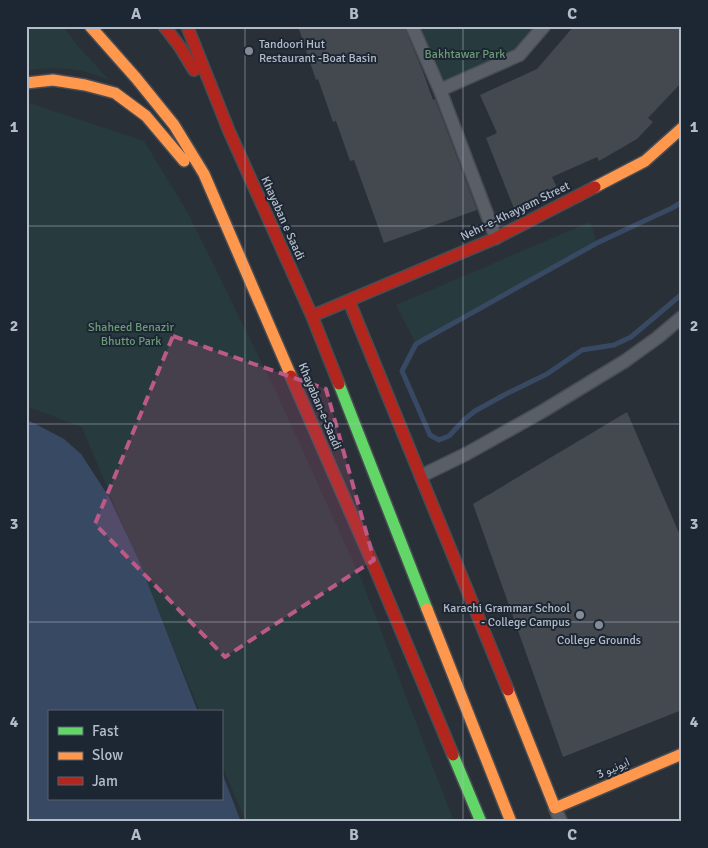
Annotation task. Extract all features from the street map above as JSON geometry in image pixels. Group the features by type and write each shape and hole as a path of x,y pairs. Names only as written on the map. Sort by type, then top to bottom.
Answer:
{"main road":[{"name":"Khayaban-e-Saadi","path":"90,26 174,125 204,174 374,566 481,822"},
{"path":"164,26 180,47 230,131"},
{"path":"187,26 230,131"},
{"path":"26,83 53,80 85,85 115,93 146,116 192,171 221,211"},
{"name":"Nehr-e-Khayyam Street","path":"312,316 496,238 645,161 682,128"},
{"name":"Khayaban e Saadi","path":"230,131 312,316"},
{"path":"349,300 556,808"},
{"name":"Khayaban-e-Saadi","path":"312,316 511,822"},
{"name":"ایونیو 3","path":"556,808 682,754"}],"street":[{"path":"412,26 440,90 496,238"},
{"path":"440,90 520,56 544,26"},
{"path":"421,476 466,454 625,361 682,317"},
{"path":"556,808 561,822"}],"highlighted area":[{"path":"173,336 326,389 374,560 225,657 95,524"}],"green space":[{"path":"26,26 63,26 78,46 109,80 85,72 68,69 47,68 26,71"},
{"name":"Bakhtawar Park","path":"420,26 546,26 519,55 450,93"},
{"name":"Shaheed Benazir Bhutto Park","path":"26,102 144,141 188,213 277,394 362,581 454,822 246,822 222,765 222,710 199,710 82,427 26,406"},
{"path":"590,222 597,243 416,344 396,305"}],"water":[{"path":"26,419 64,439 81,454 109,497 139,561 197,710 48,710 48,800 222,800 222,773 241,822 26,822"}],"building":[{"path":"298,26 404,26 433,100 435,99 477,210 384,243 354,160 350,161 336,121 333,122 318,79 316,80"},
{"path":"574,26 682,26 682,82 648,118 653,122 637,139 599,161 597,157 552,177 559,192 515,211 486,138 497,133 480,95 537,69"},
{"name":"College Grounds","path":"627,412 682,540 682,710 563,757 473,504"}],"waterway":[{"path":"682,202 597,243 416,344 402,371 430,435 439,440 449,436 475,411 547,374 582,350 614,345 631,337 682,294"}],"traffic: fast":[{"path":"339,384 427,609"},
{"path":"453,755 481,822"}],"traffic: slow":[{"path":"90,26 174,125 204,174 291,376"},
{"path":"26,83 53,80 85,85 115,93 146,116 184,161"},
{"path":"595,187 645,161 682,128"},
{"path":"427,609 511,822"},
{"path":"508,690 555,808 682,754"}],"traffic: jam":[{"path":"164,26 194,70"},
{"path":"187,26 229,131 312,316 339,384"},
{"path":"312,316 496,238 595,187"},
{"path":"349,301 508,690"},
{"path":"291,376 374,566 453,755"}],"place":[{"name":"Tandoori Hut Restaurant -Boat Basin","path":"249,51"},
{"name":"Karachi Grammar School - College Campus","path":"580,615"},
{"name":"College Grounds","path":"599,625"}]}
